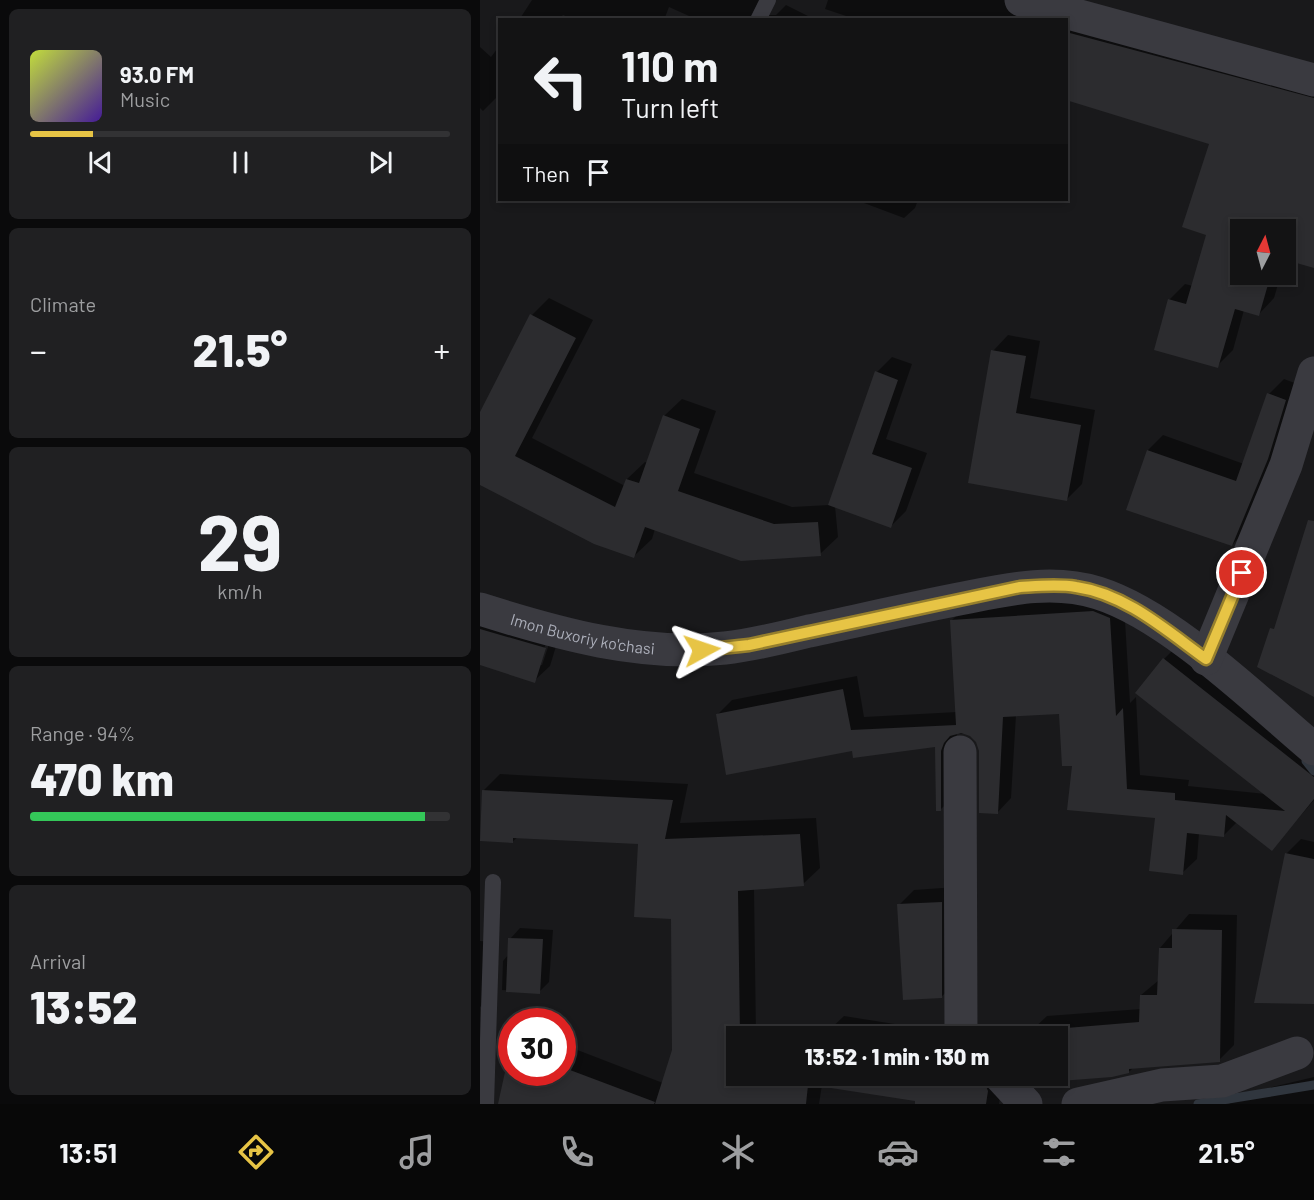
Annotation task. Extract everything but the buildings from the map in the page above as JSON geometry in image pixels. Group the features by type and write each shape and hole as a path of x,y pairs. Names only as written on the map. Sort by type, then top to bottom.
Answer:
{"street":[{"path":"1021,0 1314,80"},
{"path":"1206,659 1286,465 1314,373"},
{"name":"Imon Buxoriy ko'chasi","path":"480,609 543,629 595,640 636,647 702,650 749,645 1020,587 1077,587 1101,594 1142,612 1206,659 1314,749"},
{"path":"960,752 961,1026"},
{"path":"1078,1104 1162,1085 1222,1081 1297,1053"},
{"path":"1009,1086 1026,1104"}],"lane":[{"path":"759,18 768,0"},
{"path":"486,1104 493,882"}],"waterway":[{"path":"1306,761 1314,771"},
{"path":"1198,1104 1314,1085"}],"route":[{"path":"702,650 749,645 1020,587 1049,586 1077,587 1101,594 1142,612 1206,659 1242,573"}]}
